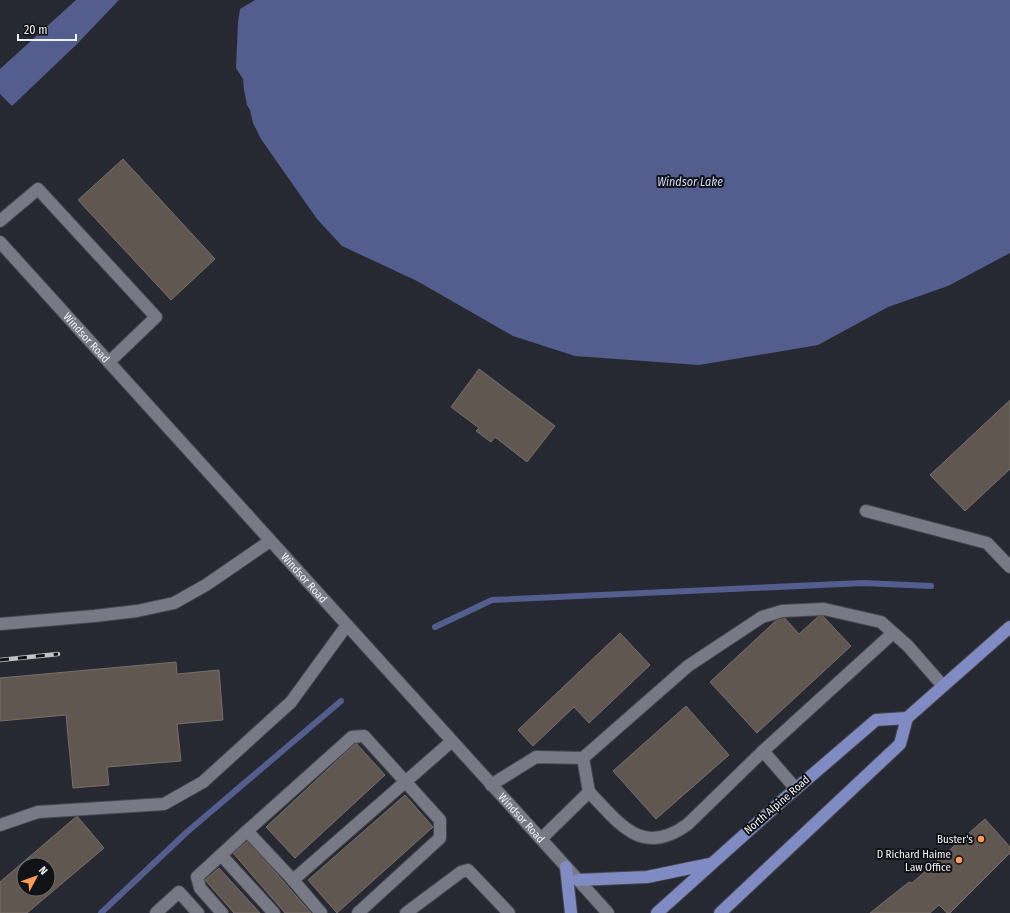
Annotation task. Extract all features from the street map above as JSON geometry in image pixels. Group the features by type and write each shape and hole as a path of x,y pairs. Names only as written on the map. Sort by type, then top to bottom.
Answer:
{"main road":[{"path":"720,913 900,744 907,718 1010,627"},
{"name":"North Alpine Road","path":"657,913 876,720 907,718"},
{"path":"578,880 647,877 711,864"},
{"path":"566,867 571,913"}],"street":[{"path":"0,222 38,189 156,318 109,362"},
{"name":"Windsor Road","path":"0,242 608,913"},
{"path":"866,511 987,543 1010,567"},
{"path":"0,624 137,611 174,603 206,585 270,541"},
{"path":"492,785 536,757 583,758 688,666 762,617 782,611 824,609 880,622 908,646 943,686"},
{"path":"0,825 38,812 164,804 203,782 291,702 347,625"},
{"path":"583,758 589,792 624,828 643,838 661,838 678,831 688,824 763,751 893,633"},
{"path":"222,913 200,888 197,877 352,737 364,736 440,820 440,838 358,913"},
{"path":"292,880 452,741"},
{"path":"763,751 796,789"},
{"path":"540,839 589,792"},
{"path":"247,831 320,913"},
{"path":"221,855 274,913"},
{"path":"406,913 461,872 468,870 510,913"},
{"path":"156,913 179,892 198,913"}],"water":[{"path":"76,0 119,0 77,44 12,106 0,94 0,69"},
{"name":"Windsor Lake","path":"255,0 1010,0 1010,253 948,286 888,307 818,345 699,365 575,356 513,336 417,281 342,246 317,219 261,139 253,123 250,110 247,105 243,79 236,68 240,9"}],"building":[{"path":"123,159 215,259 171,300 78,200"},
{"path":"479,369 555,426 527,462 495,437 491,442 476,431 479,428 451,407"},
{"path":"1010,400 1010,469 965,511 930,475"},
{"path":"821,614 851,646 757,733 710,682 782,615 799,634"},
{"path":"620,633 650,665 589,723 574,707 533,746 518,730"},
{"path":"176,662 177,674 219,670 223,720 177,724 181,761 107,767 109,785 73,788 66,715 0,721 0,678"},
{"path":"686,706 729,755 656,819 613,771"},
{"path":"356,743 385,775 295,858 266,827"},
{"path":"405,795 433,827 337,913 308,880"},
{"path":"77,816 104,848 56,889 56,857 29,857"},
{"path":"985,819 1010,847 1010,853 950,913 947,913 939,905 930,913 870,913 909,882 912,883"},
{"path":"248,841 311,913 285,913 233,853"},
{"path":"16,868 16,897 46,897 27,913 0,913 0,882"},
{"path":"219,868 260,913 234,913 205,880"}],"waterway":[{"path":"435,627 492,600 863,583 931,586"},
{"path":"101,913 187,832 341,701"}],"railway":[{"path":"0,660 58,654"}],"place":[{"name":"Buster's","path":"981,839"},
{"name":"D Richard Haime Law Office","path":"959,860"}]}
